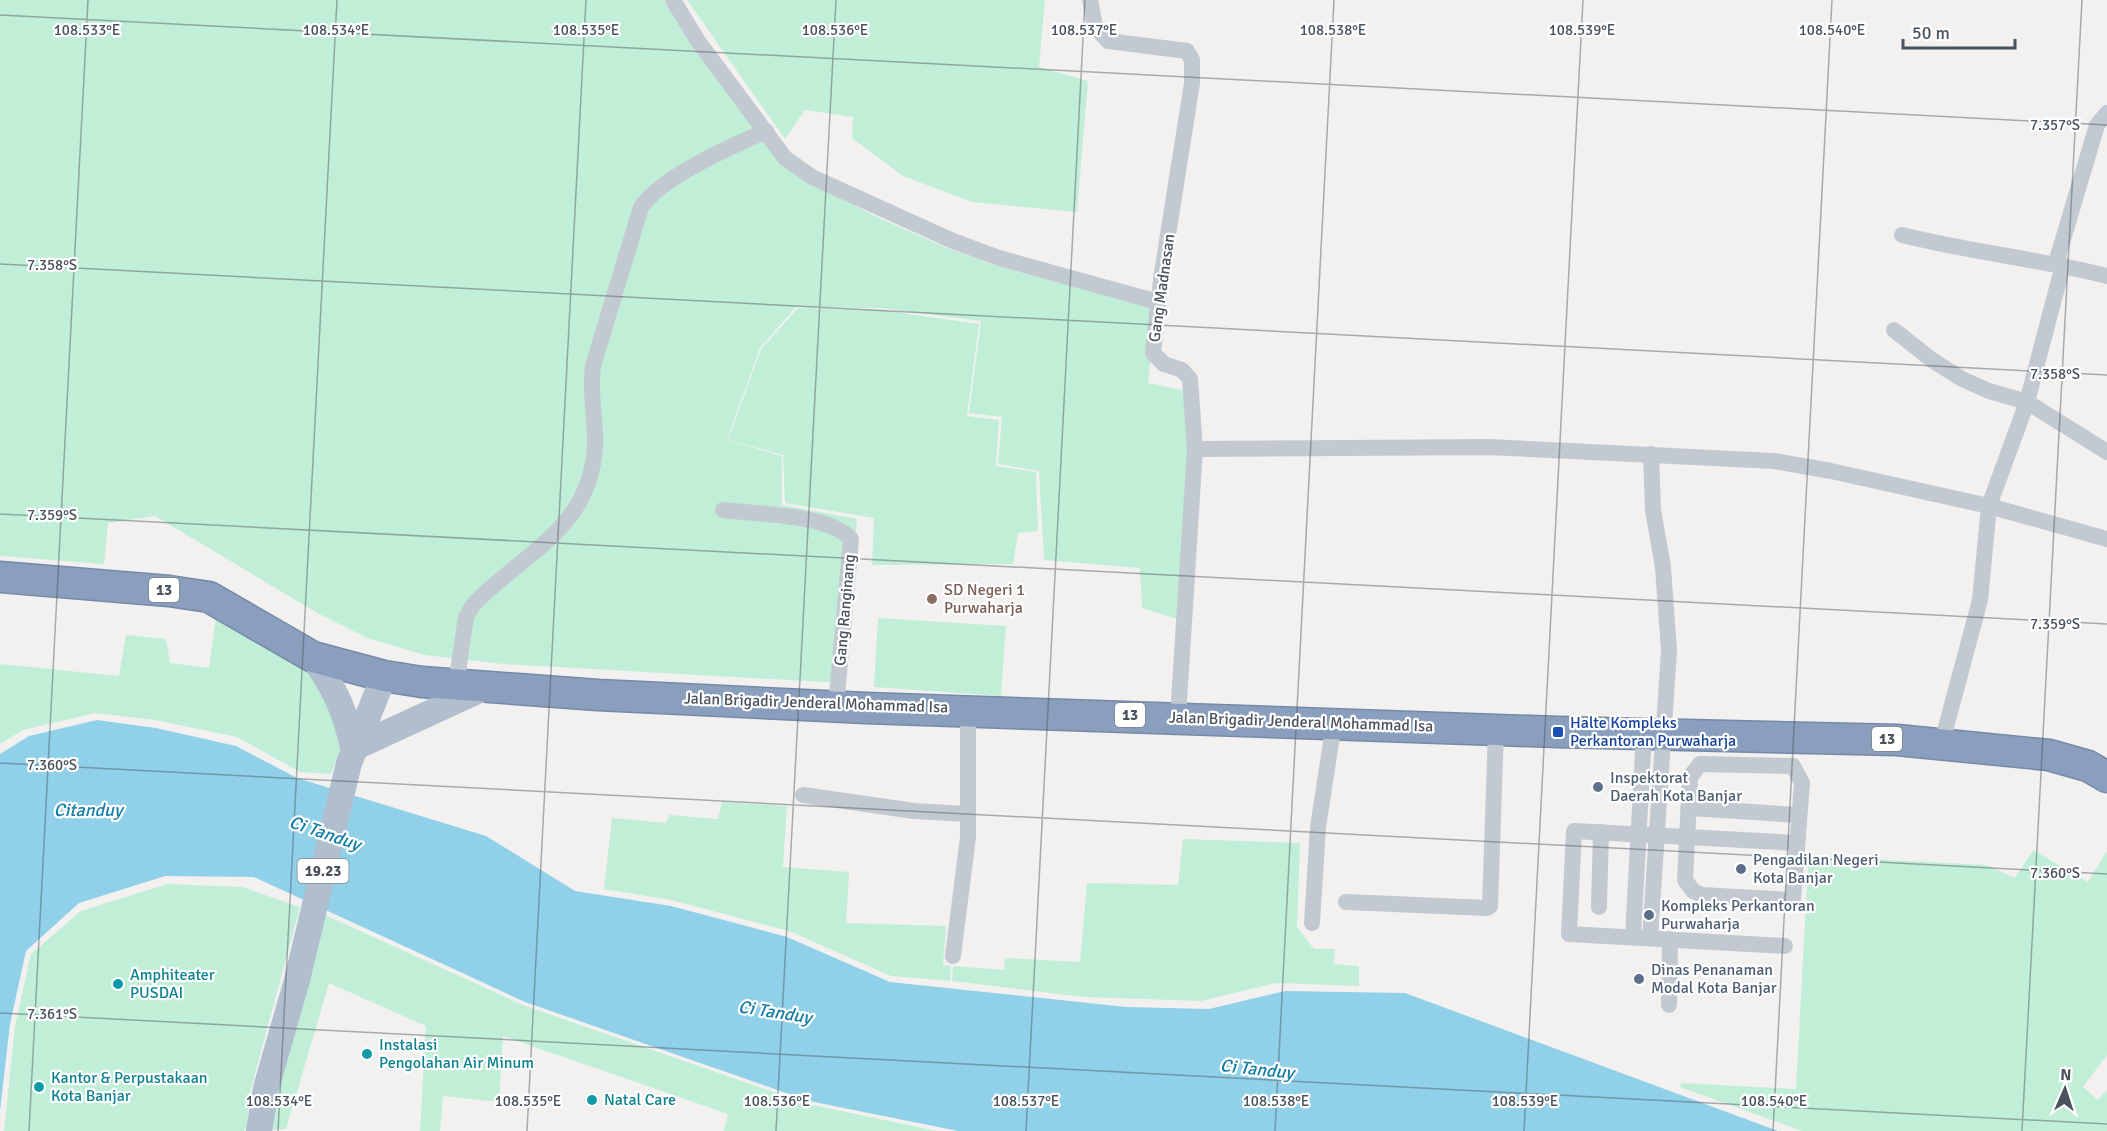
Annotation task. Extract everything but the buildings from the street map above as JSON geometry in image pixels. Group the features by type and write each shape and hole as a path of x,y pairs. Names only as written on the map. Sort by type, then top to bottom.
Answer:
{"highway":[{"name":"13","path":"0,577 169,591 208,597 313,657 384,676"},
{"name":"Jalan Brigadir Jenderal Mohammad Isa","path":"384,676 470,686 836,706 1942,742 2049,755 2088,766 2107,777"}],"main road":[{"path":"313,657 334,689 345,712 353,754 470,686"},
{"name":"19.23","path":"259,1131 266,1088 297,980 353,754 384,676"}],"street":[{"path":"673,0 698,40 785,158 812,177 953,241 999,258 1158,302"},
{"name":"Gang Madnasan","path":"1090,0 1093,20 1099,33 1108,41 1187,51 1192,60 1192,83 1158,302 1153,353 1164,364 1182,370 1190,379 1195,450 1178,717"},
{"path":"1942,742 1980,600 1989,506 2027,402 2060,264 2097,125 2107,113"},
{"path":"470,686 466,617 473,605 550,541 573,513 584,491 595,444 590,386 593,366 641,207 650,195 674,179 720,152 765,131"},
{"path":"1902,235 1942,245 2060,264 2107,276"},
{"path":"1894,330 1932,360 1962,379 1989,392 2027,402 2107,452"},
{"path":"1195,450 1489,447 1774,461 1831,471 1989,506 2107,539"},
{"path":"1633,937 1638,833 1669,650 1663,567 1653,510 1651,454"},
{"name":"Gang Ranginang","path":"723,510 826,524 845,532 851,539 836,706"},
{"path":"953,957 962,890 968,814 968,709"},
{"path":"1312,923 1318,827 1334,723"},
{"path":"1346,902 1460,908 1490,906 1496,729"},
{"path":"1650,938 1656,833 1653,734"},
{"path":"1700,764 1792,766 1802,783 1793,900 1702,895 1693,891 1685,880 1689,808 1690,777 1700,764"},
{"path":"803,795 914,811 968,814"},
{"path":"1689,808 1799,815"},
{"path":"1785,946 1569,934 1574,831 1656,833 1797,843"},
{"path":"1599,907 1601,832"},
{"path":"1669,1005 1670,939"}],"green space":[{"path":"0,0 664,0 692,46 809,182 877,217 949,249 997,266 1156,309 1148,383 1197,393 1177,619 1142,608 1140,568 1044,560 1039,471 998,464 1002,417 969,413 981,321 882,308 796,307 760,348 727,440 782,456 782,505 857,519 841,683 503,664 425,655 367,638 319,614 155,516 108,523 104,564 0,556"},
{"path":"687,0 1045,0 1039,67 1088,81 1077,212 972,202 903,176 852,138 853,117 805,110 785,139"},
{"path":"798,308 881,310 979,324 967,416 999,420 996,466 1036,472 1038,531 1018,533 1013,564 872,565 874,518 785,503 783,455 728,440 761,349"},
{"path":"216,617 294,657 324,690 343,741 331,774 300,772 237,737 155,720 95,713 23,730 0,744 0,664 119,676 126,635 166,639 170,663 209,668"},
{"path":"878,618 1006,626 1001,696 874,687"},
{"path":"722,802 787,806 783,867 849,872 846,923 946,926 943,965 951,966 950,981 891,976 789,931 671,900 604,889 612,818 666,823 669,815 718,819"},
{"path":"1183,839 1300,843 1297,927 1314,949 1335,949 1334,964 1359,966 1359,986 1276,983 1201,1001 1084,997 952,981 953,966 1004,970 1005,958 1080,962 1087,883 1178,885"},
{"path":"2033,850 2088,882 2107,851 2107,1055 2083,1087 2098,1100 2107,1090 2107,1131 1802,1131 1680,1087 1681,1083 1796,1089 1808,866 1830,857 1986,865 2015,878"},
{"path":"167,884 242,887 300,907 249,1096 248,1127 244,1131 4,1131 15,1026 31,954 81,911"},
{"path":"325,915 523,1005 808,1104 937,1131 724,1131 728,1114 503,1036 499,1102 443,1096 440,1131 420,1131 426,1026 329,983 286,1129 270,1130 281,1076"}],"water":[{"name":"Citanduy","path":"97,720 156,728 236,746 297,778 486,836 575,891 671,906 787,937 890,982 1126,1007 1209,1009 1285,991 1405,993 1778,1131 958,1131 809,1101 525,1002 254,877 165,876 79,903 26,951 10,1024 0,1111 0,754 29,736"}],"place":[{"name":"SD Negeri 1 Purwaharja","path":"932,599"},
{"name":"Halte Kompleks Perkantoran Purwaharja","path":"1558,732"},
{"name":"Inspektorat Daerah Kota Banjar","path":"1598,787"},
{"name":"Pengadilan Negeri Kota Banjar","path":"1741,869"},
{"name":"Kompleks Perkantoran Purwaharja","path":"1649,915"},
{"name":"Dinas Penanaman Modal Kota Banjar","path":"1639,979"},
{"name":"Amphiteater PUSDAI","path":"118,984"},
{"name":"Instalasi Pengolahan Air Minum","path":"367,1054"},
{"name":"Kantor & Perpustakaan Kota Banjar","path":"39,1087"},
{"name":"Natal Care","path":"592,1100"}],"water label":[{"name":"Ci Tanduy","path":"325,833"},
{"name":"Ci Tanduy","path":"775,1012"},
{"name":"Ci Tanduy","path":"1257,1069"}]}
